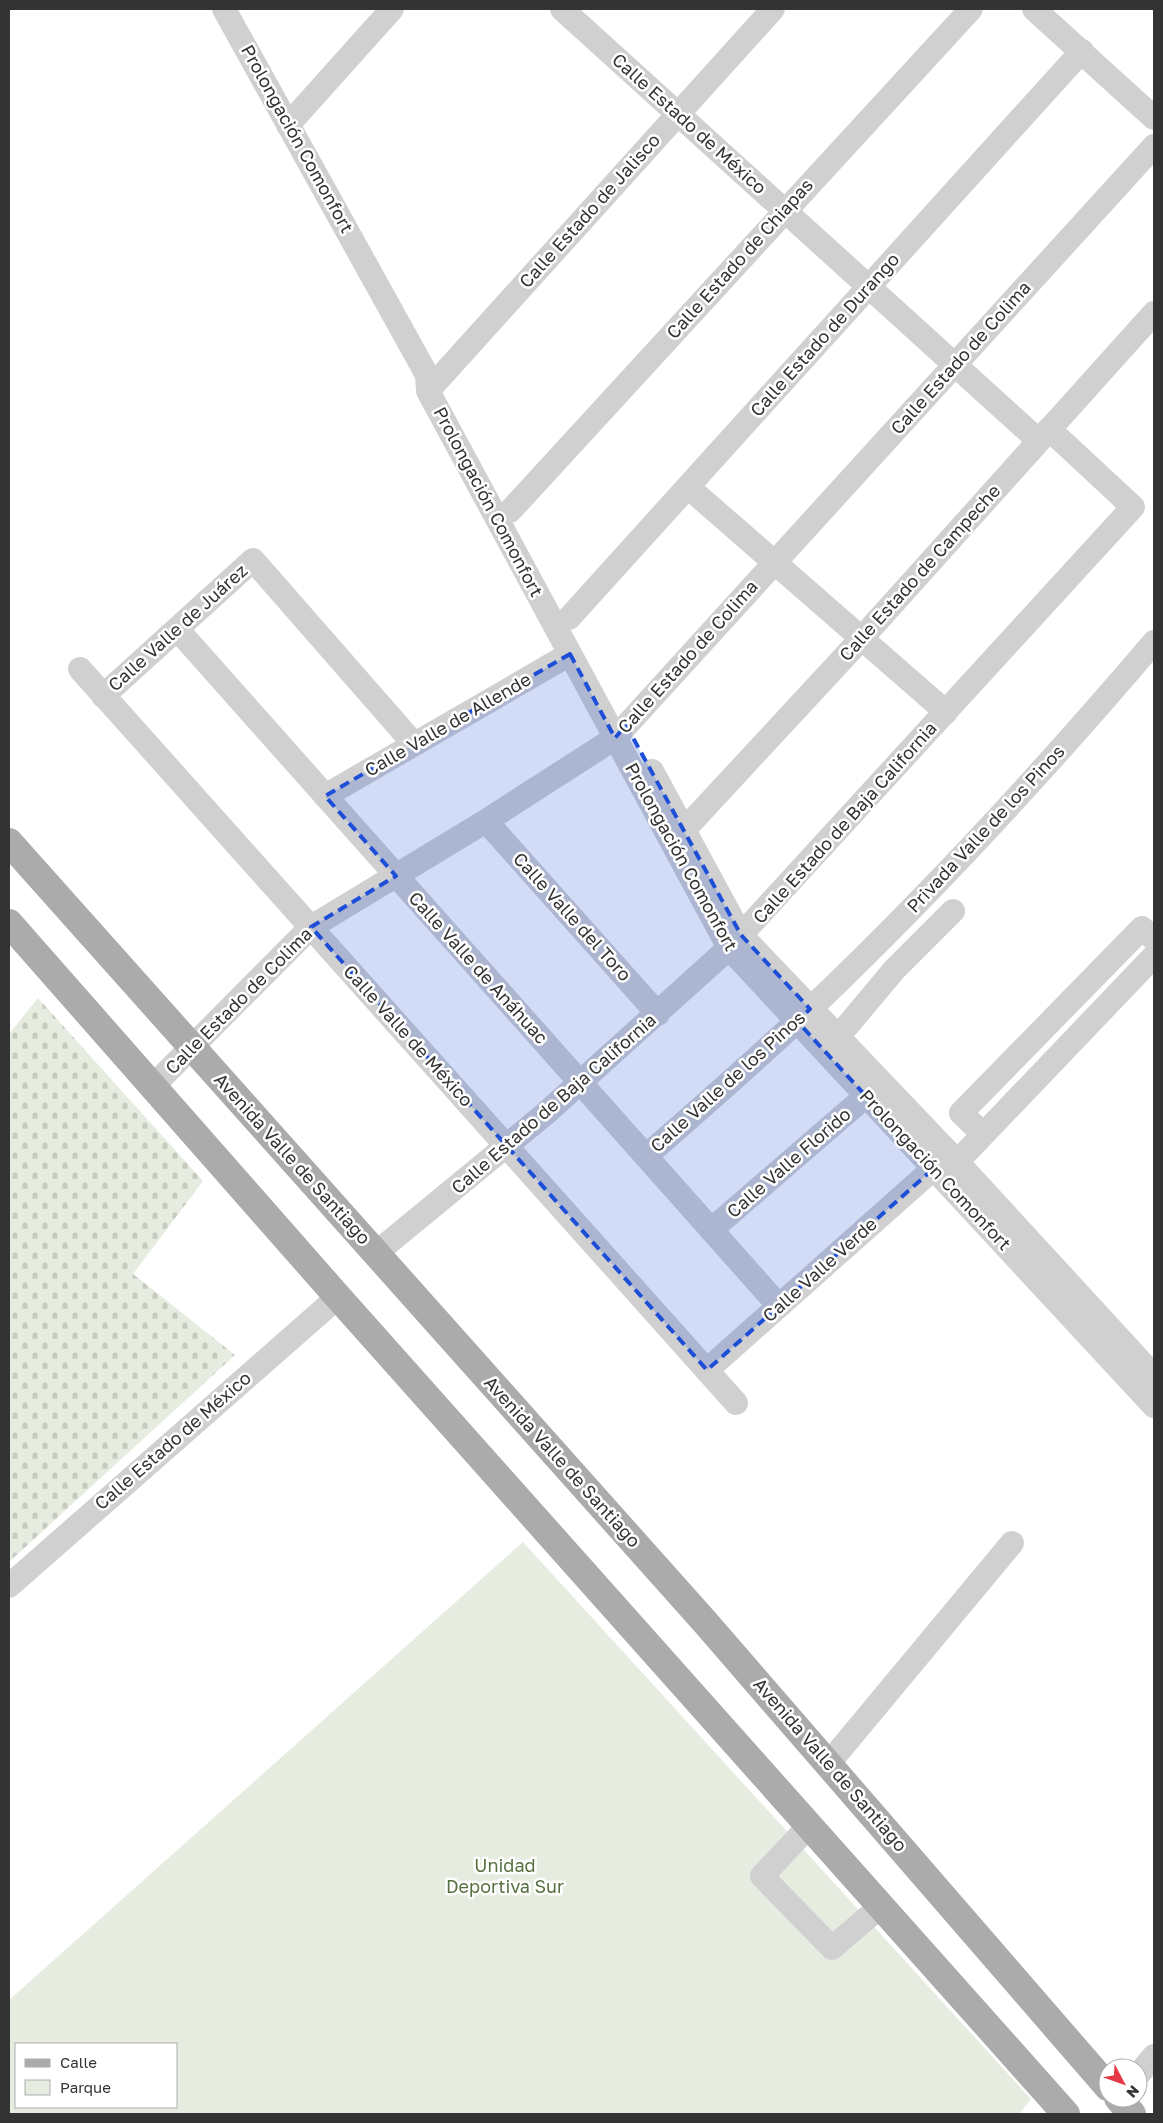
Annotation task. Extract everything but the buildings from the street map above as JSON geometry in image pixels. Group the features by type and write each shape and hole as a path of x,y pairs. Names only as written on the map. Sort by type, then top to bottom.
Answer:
{"main road":[{"name":"Avenida Valle de Santiago","path":"9,842 829,1763 1098,2075"},
{"path":"9,923 338,1297 1066,2114"}],"street":[{"name":"Prolongación Comonfort","path":"224,9 431,382 570,654 684,830 735,942"},
{"path":"288,125 392,9"},
{"name":"Calle Estado de Jalisco","path":"431,382 774,9"},
{"name":"Calle Estado de Chiapas","path":"510,511 971,9"},
{"path":"1034,9 1154,118"},
{"name":"Calle Estado de México","path":"570,11 677,114 955,365 1133,507"},
{"name":"Calle Estado de Durango","path":"569,618 1082,51"},
{"name":"Calle Estado de Colima","path":"153,1086 310,927 486,821 620,731 1154,146"},
{"name":"Calle Estado de Campeche","path":"684,830 861,638 1154,313"},
{"name":"Prolongación Comonfort","path":"431,382 510,511 569,618 620,731 735,942 804,1015 866,1096 1154,1406"},
{"path":"688,487 946,712"},
{"name":"Calle Estado de Baja California","path":"376,1253 507,1147 581,1083 735,942 1133,507"},
{"name":"Calle Valle de Juárez","path":"103,696 253,560 414,744"},
{"name":"Calle Valle de Anáhuac","path":"177,629 779,1306"},
{"name":"Privada Valle de los Pinos","path":"804,1015 915,905 1010,805 1066,745 1154,642"},
{"name":"Calle Valle de Allende","path":"326,796 570,654"},
{"name":"Calle Valle de México","path":"80,669 736,1403"},
{"name":"Calle Valle del Toro","path":"486,821 658,1014"},
{"path":"838,1037 894,970 953,911"},
{"path":"983,1134 961,1113 1142,928 1154,939"},
{"path":"957,1162 1154,956"},
{"path":"1067,1005 1088,1026"},
{"name":"Prolongación Comonfort","path":"804,1015 838,1037 957,1162 1154,1376"},
{"name":"Calle Valle de los Pinos","path":"646,1156 804,1015"},
{"name":"Calle Valle Florido","path":"712,1230 866,1096"},
{"name":"Calle Valle Verde","path":"707,1370 933,1169"},
{"name":"Calle Estado de México","path":"9,1586 338,1297"},
{"path":"829,1763 1012,1543"},
{"path":"810,1825 762,1876 832,1948 881,1906"}],"highlighted area":[{"path":"570,654 615,738 626,725 741,935 810,1009 797,1021 933,1169 707,1370 311,927 396,876 325,796"}],"green space":[{"path":"38,998 203,1181 133,1274 235,1355 9,1562 9,1034"},
{"name":"Unidad Deportiva Sur","path":"523,1542 1031,2099 1019,2114 9,2114 9,2000"}]}
